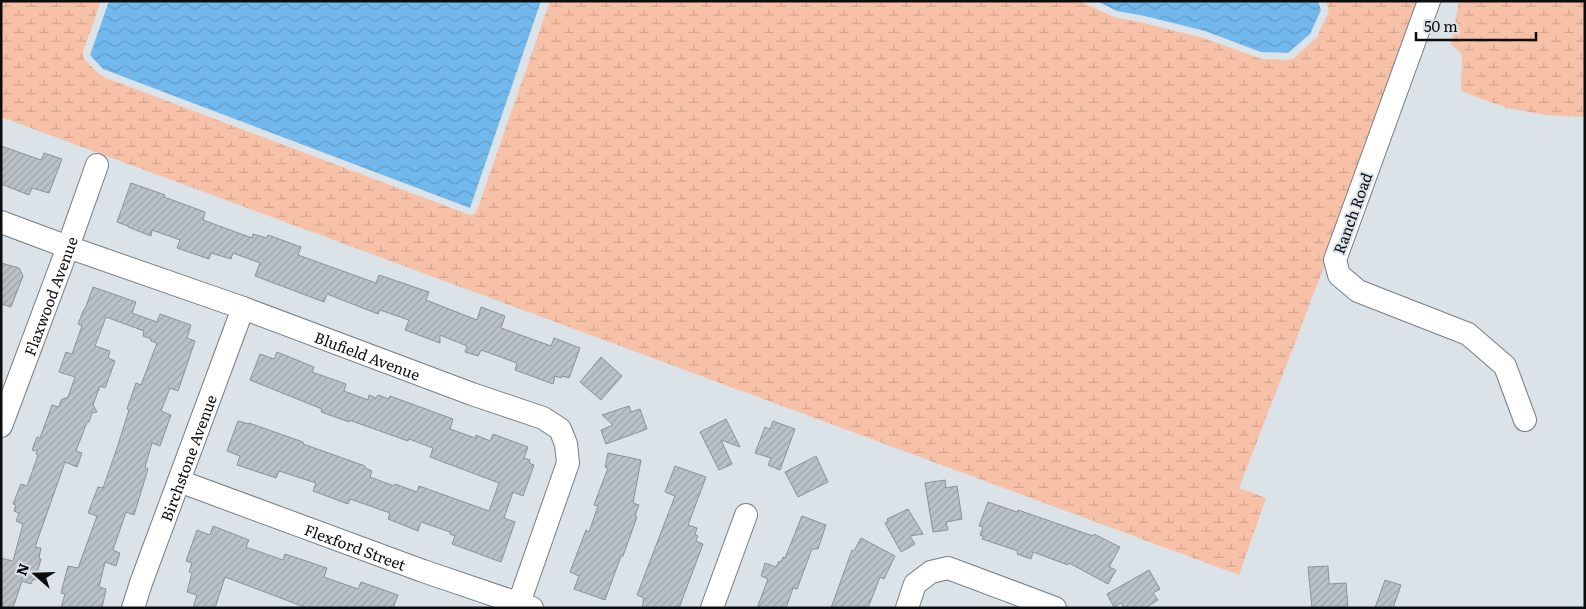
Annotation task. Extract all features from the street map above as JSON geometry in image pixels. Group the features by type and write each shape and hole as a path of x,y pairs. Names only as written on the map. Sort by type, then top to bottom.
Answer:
{"street":[{"name":"Ranch Road","path":"1429,1 1335,260 1339,275 1358,291 1468,334 1505,366 1525,420"},
{"name":"Flaxwood Avenue","path":"2,419 68,247 97,165"},
{"name":"Blufield Avenue","path":"1,222 243,308 472,394 544,418 560,429 566,444 568,463 526,605"},
{"name":"Birchstone Avenue","path":"134,608 140,583 243,308"},
{"name":"Flexford Street","path":"179,481 423,571 526,605"},
{"path":"712,608 746,515"},
{"path":"907,608 915,584 931,572 948,568 1055,608"}],"green space":[{"path":"1,1 101,1 83,52 84,59 101,76 472,215 476,212 480,202 550,1 1080,1 1114,17 1203,38 1262,59 1288,60 1294,58 1317,37 1329,11 1326,1 1419,1 1324,267 1239,488 1266,498 1239,575 1,117"},
{"path":"1459,1 1585,1 1585,117 1547,115 1507,108 1461,91 1462,54 1451,44"}],"water":[{"path":"109,1 541,1 470,208 103,69 90,55"},
{"path":"1097,1 1318,1 1321,10 1310,34 1288,53 1261,52 1205,31 1117,11"}],"building":[{"path":"1,146 41,160 44,153 62,159 49,193 32,188 29,195 1,184"},
{"path":"131,183 205,212 203,220 252,238 253,234 267,238 268,235 301,247 298,255 376,283 379,275 429,292 426,300 477,320 481,307 505,316 501,328 551,346 554,338 580,348 569,378 555,376 553,384 515,370 517,363 481,350 478,356 465,352 467,346 440,335 440,343 405,330 409,320 380,310 378,314 327,294 324,302 255,276 260,263 233,253 231,259 211,253 209,259 177,248 180,240 152,230 151,236 128,227 117,222"},
{"path":"1,263 19,268 23,276 11,307 1,304"},
{"path":"93,287 136,302 132,313 157,322 160,314 191,325 187,338 195,341 178,391 170,388 161,411 171,415 160,446 152,443 145,467 148,469 134,515 126,512 113,550 120,553 116,566 105,562 99,587 106,589 102,608 61,608 65,594 61,593 68,566 78,568 97,516 88,513 98,487 103,488 136,383 141,385 157,343 143,336 144,331 106,317 95,346 110,351 108,358 115,361 105,388 100,386 93,405 97,412 92,413 89,422 87,422 76,451 82,453 77,467 65,462 35,547 41,548 39,558 41,559 35,580 33,579 31,584 22,581 13,608 1,608 1,558 13,561 23,524 16,521 19,513 14,511 16,505 13,504 21,484 27,486 38,455 36,454 37,451 32,450 37,437 40,438 52,405 59,407 61,400 68,397 75,377 59,372 66,352 72,354 82,326 78,324"},
{"path":"277,352 314,367 312,372 346,384 344,391 368,400 369,395 376,398 378,395 389,399 390,396 453,419 450,429 475,438 476,435 490,441 493,434 528,447 524,458 530,460 529,463 534,465 523,496 513,492 504,518 515,522 501,562 452,544 455,536 450,534 450,532 421,522 418,531 388,519 390,513 350,499 348,504 313,491 316,483 279,471 276,478 237,465 240,456 227,451 238,421 303,442 303,444 365,466 365,468 372,471 370,477 394,486 395,484 417,492 419,486 489,511 499,483 430,457 433,448 321,412 322,409 250,380 260,354 274,359"},
{"path":"601,357 622,376 601,400 580,382"},
{"path":"629,406 631,412 640,409 647,429 606,444 601,430 613,425 602,415"},
{"path":"726,419 740,447 721,440 732,464 719,470 700,432"},
{"path":"773,421 795,429 780,470 768,465 771,458 755,453 765,427 770,429"},
{"path":"608,453 641,460 633,503 639,505 635,516 637,517 605,600 574,589 579,576 570,572 586,530 589,532 598,506 594,505 608,468 605,467"},
{"path":"816,456 828,482 798,497 785,472"},
{"path":"675,466 706,477 688,525 697,528 695,535 698,536 696,541 703,544 679,608 642,608 644,598 637,595 675,496 665,492"},
{"path":"945,480 946,488 957,486 962,519 946,522 948,530 933,532 925,483"},
{"path":"988,502 1017,512 1018,510 1093,536 1094,534 1120,547 1109,567 1116,570 1108,584 1069,563 1068,565 1033,552 1031,559 1017,554 1018,551 982,539 983,536 980,535 983,527 979,526"},
{"path":"908,509 923,534 910,536 915,544 901,552 885,523 888,521 887,519"},
{"path":"802,516 826,525 818,549 812,549 797,589 793,588 786,608 757,608 768,579 761,576 765,563 776,567 783,557 785,558"},
{"path":"213,526 249,540 246,547 283,560 285,554 327,568 324,577 358,589 361,582 398,595 393,608 307,608 225,577 215,608 193,608 197,595 187,592 192,573 189,572 192,563 186,561 197,530 210,535"},
{"path":"861,538 895,556 884,579 880,577 868,608 831,608 852,550 854,551"},
{"path":"1328,566 1329,584 1346,583 1348,608 1312,608 1308,567"},
{"path":"1149,570 1160,589 1153,593 1158,600 1145,608 1124,608 1121,603 1114,607 1107,594"},
{"path":"1385,580 1401,585 1393,608 1375,608"}]}
